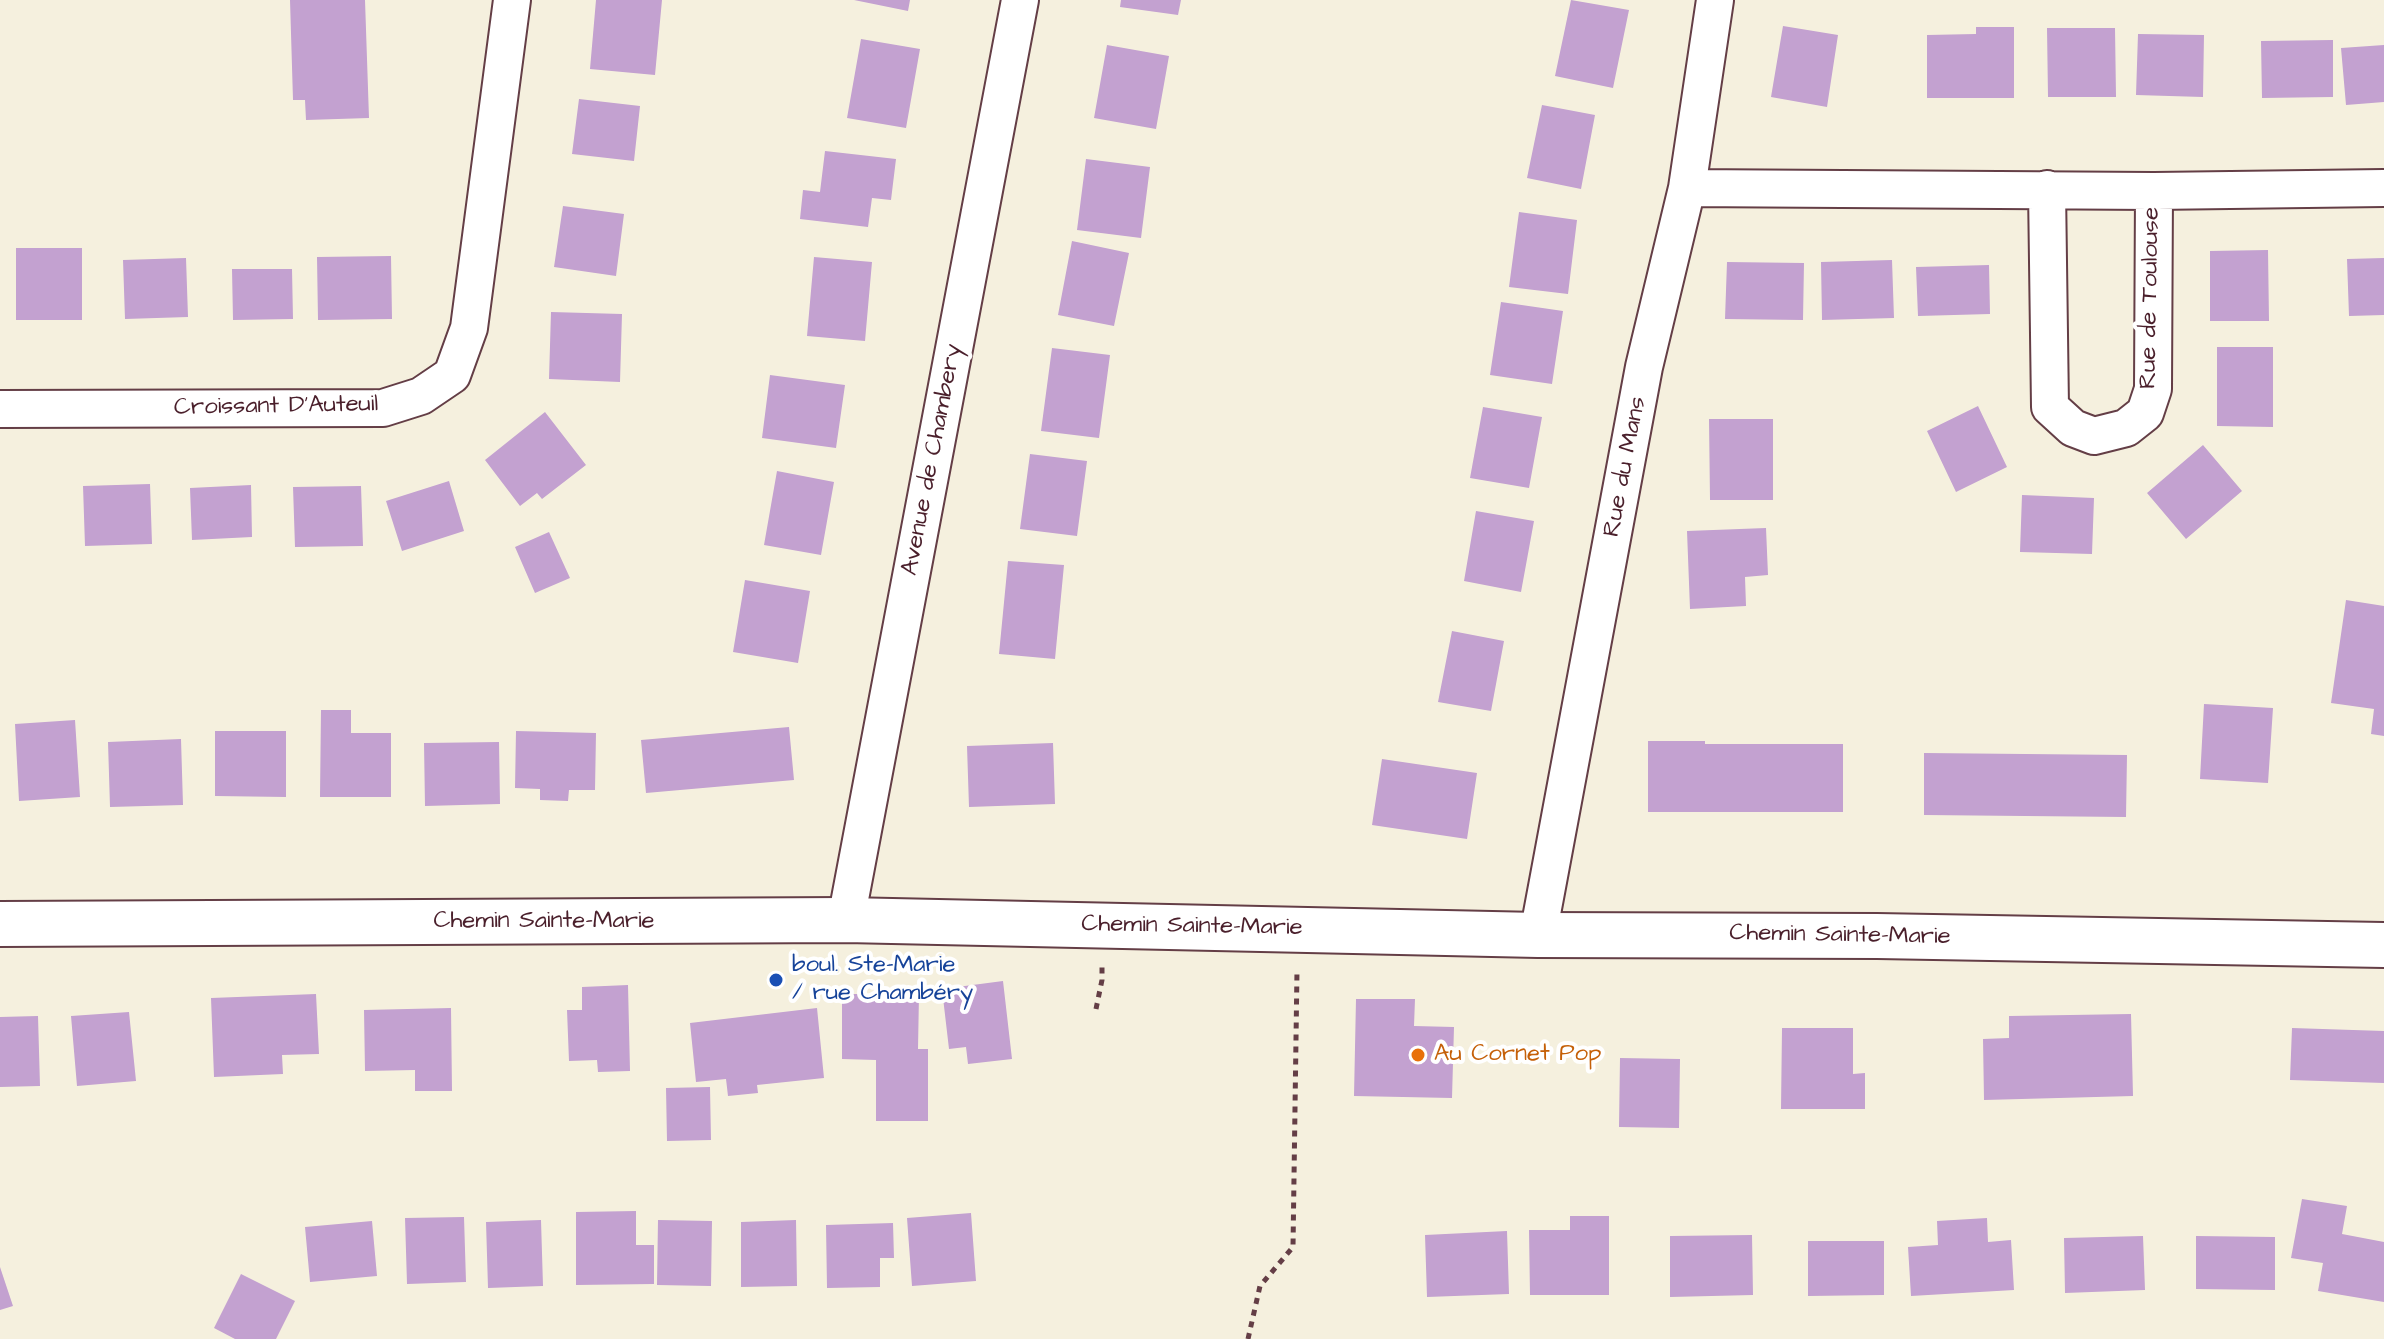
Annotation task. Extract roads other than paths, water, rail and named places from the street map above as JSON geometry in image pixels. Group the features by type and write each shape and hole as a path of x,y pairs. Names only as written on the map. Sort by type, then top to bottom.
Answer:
{"street":[{"name":"Croissant D'Auteuil","path":"0,409 383,408 421,396 452,375 469,328 512,0"},
{"name":"Avenue de Chambery","path":"846,920 1020,0"},
{"name":"Rue du Mans","path":"1538,935 1644,367 1687,188 1715,0"},
{"name":"Rue de Toulouse","path":"1687,188 2154,191 2384,188"},
{"name":"Rue de Toulouse","path":"2047,189 2050,407 2073,428 2094,436 2126,428 2145,413 2153,389 2154,191"},
{"name":"Chemin Sainte-Marie","path":"0,924 846,920 1538,935 1862,936 2384,945"}],"place":[{"name":"boul. Ste-Marie / rue Chambéry","path":"776,980"},
{"name":"Au Cornet Pop","path":"1418,1055"}]}
